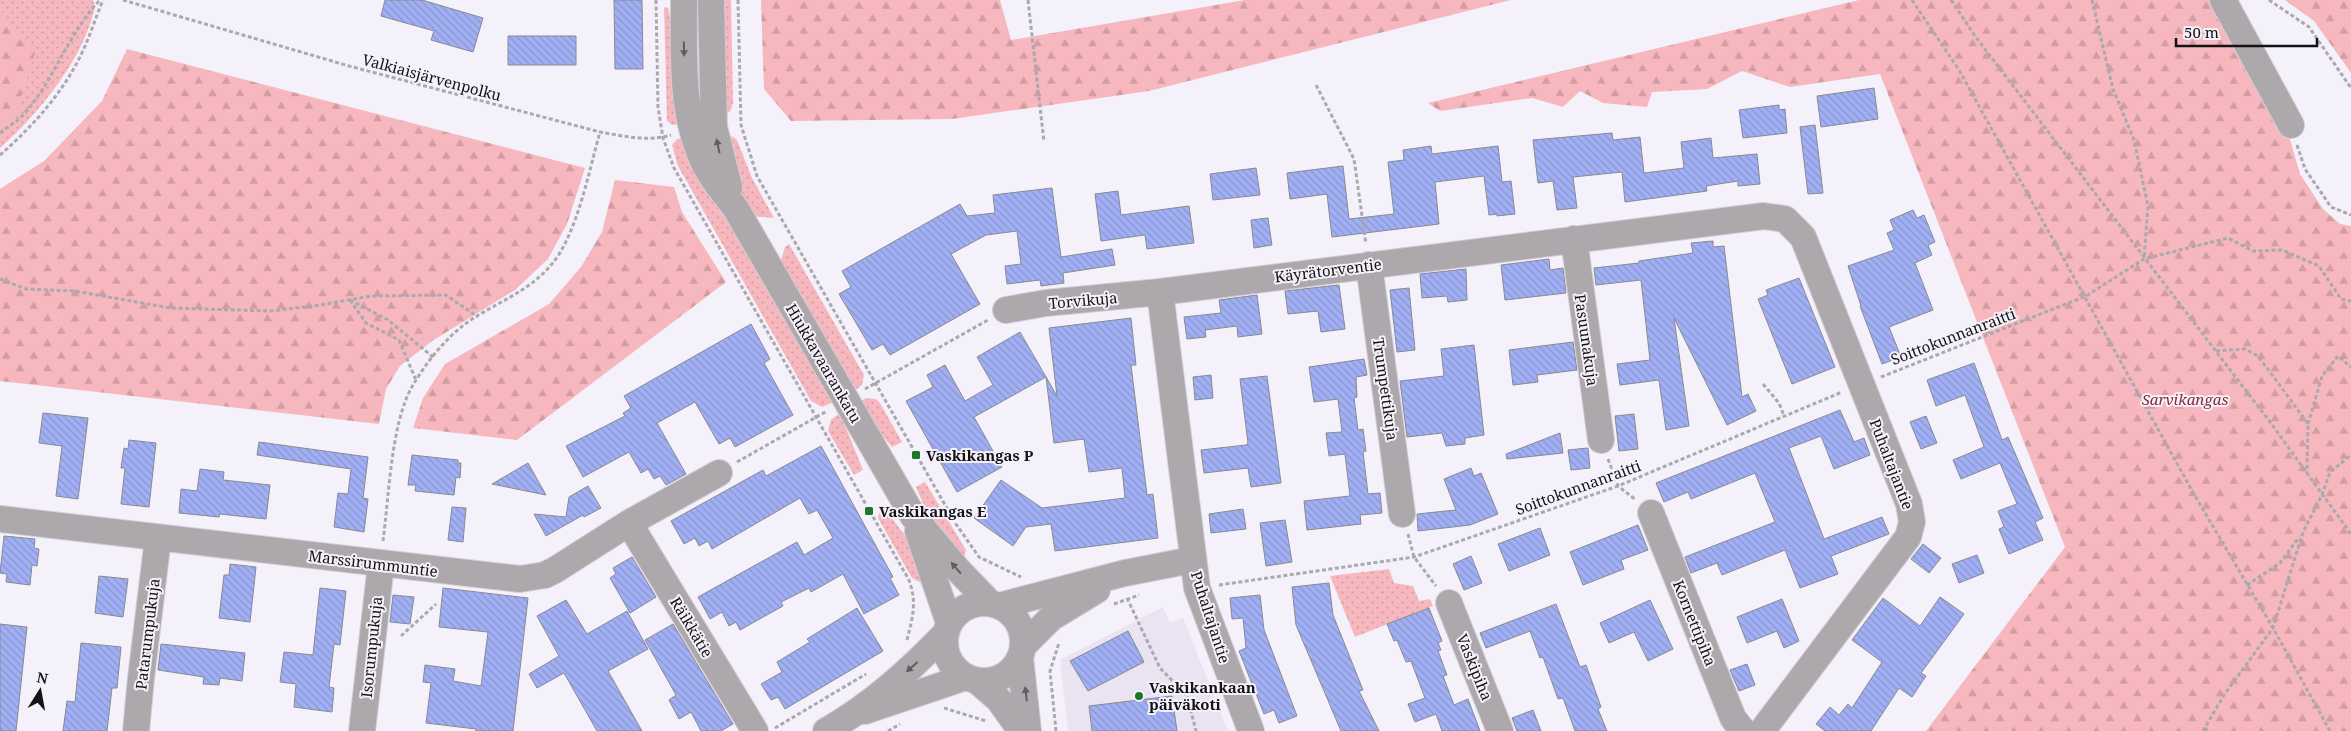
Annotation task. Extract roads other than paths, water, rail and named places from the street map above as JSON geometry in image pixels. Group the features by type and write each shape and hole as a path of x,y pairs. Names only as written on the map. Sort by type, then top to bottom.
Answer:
{"street":[{"name":"Hiukkavaarankatu","path":"684,0 684,82 736,210 913,516 959,571 995,604"},
{"name":"Hiukkavaarankatu","path":"702,128 711,0"},
{"path":"2223,0 2291,125"},
{"name":"Käyrätorventie","path":"1160,292 1764,216"},
{"name":"Puhaltajantie","path":"1762,731 1908,538 1912,514 1803,237 1785,219 1764,216"},
{"name":"Pasuunakuja","path":"1574,239 1601,440"},
{"name":"Trumpettikuja","path":"1369,265 1402,514"},
{"path":"859,712 897,702 927,689 971,679 998,679 1007,674 1022,651 1051,618 1126,585 1192,560 1160,292"},
{"name":"Torvikuja","path":"1006,310 1046,303 1160,292"},
{"name":"Marssirummuntie","path":"0,519 503,578 533,578 555,570 629,523 719,472"},
{"name":"Kornettipiha","path":"1651,513 1732,718 1743,731"},
{"name":"Hiukkavaarankatu","path":"913,516 947,628"},
{"name":"Räikkätie","path":"629,523 754,731"},
{"name":"Patarumpukuja","path":"136,731 158,538"},
{"name":"Puhaltajantie","path":"1192,560 1198,588 1251,731"},
{"name":"Isorumpukuja","path":"362,731 381,564"},
{"path":"826,731 859,712 913,667 963,608 981,603 995,604 1126,585"},
{"name":"Vaskipiha","path":"1449,603 1500,731"},
{"path":"995,604 1014,617 1019,625 1028,731"},
{"path":"947,628 945,648 950,662 999,700 1021,731"}],"place":[{"name":"Vaskikangas P","path":"916,455"},
{"name":"Vaskikangas E","path":"869,511"},
{"name":"Vaskikankaan päiväkoti","path":"1139,696"}],"park label":[{"name":"Sarvikangas","path":"2185,399"}]}
